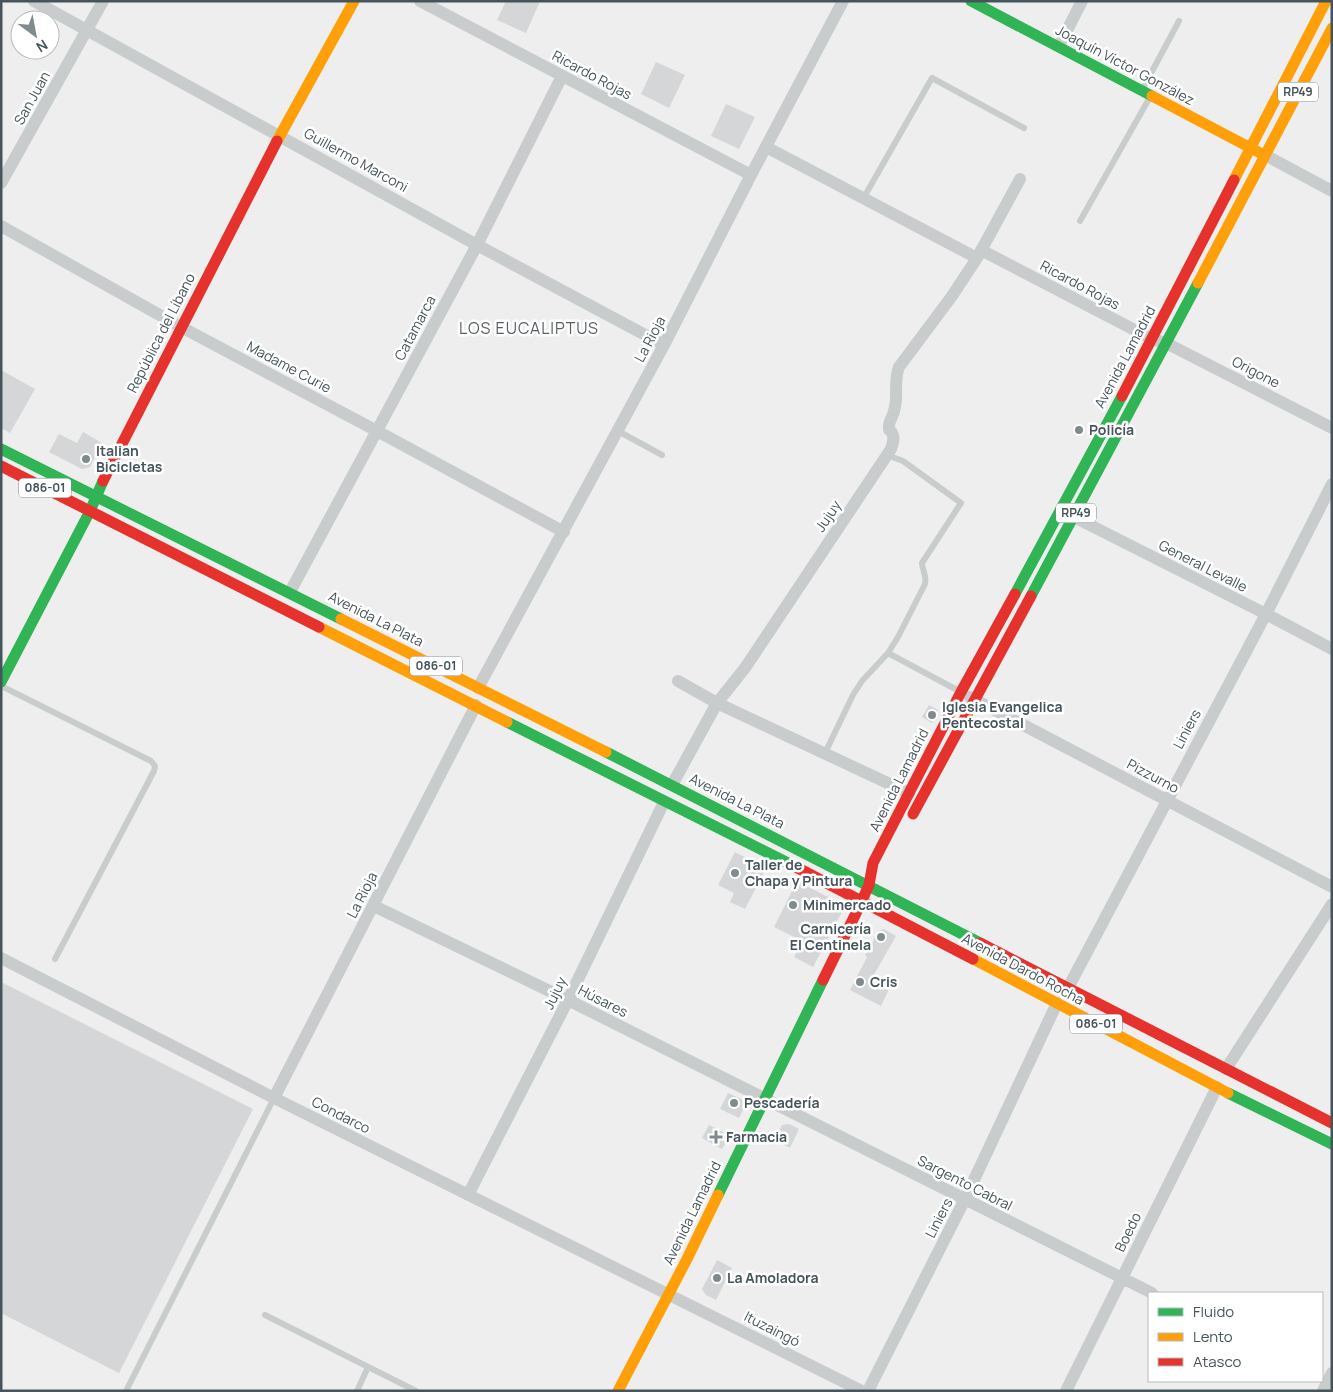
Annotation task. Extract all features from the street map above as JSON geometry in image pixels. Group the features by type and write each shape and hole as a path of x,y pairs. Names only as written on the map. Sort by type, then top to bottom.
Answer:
{"main road":[{"name":"República del Líbano","path":"1,684 90,511 95,496 280,136 354,1"},
{"name":"Joaquín Víctor González","path":"971,1 1265,155"},
{"name":"Avenida Lamadrid","path":"618,1391 669,1295 862,901 869,885 873,863 961,692 1061,511 1152,339 1326,1"},
{"name":"Avenida Lamadrid","path":"907,827 974,699 1074,517 1332,28"},
{"name":"Avenida La Plata","path":"1,449 290,592 869,885"},
{"name":"086-01","path":"1,466 862,901"},
{"name":"Avenida Lamadrid","path":"869,885 884,870"},
{"name":"Avenida Dardo Rocha","path":"869,885 1226,1070 1332,1122"},
{"name":"Avenida Dardo Rocha","path":"862,901 1217,1087 1332,1144"}],"street":[{"name":"Guillermo Marconi","path":"34,1 477,245 664,345"},
{"name":"San Juan","path":"1,183 103,1"},
{"name":"Ricardo Rojas","path":"420,1 751,175"},
{"name":"La Rioja","path":"478,688 664,345 843,1"},
{"path":"1059,46 1082,1"},
{"name":"Catamarca","path":"290,592 477,245 562,76"},
{"name":"Ricardo Rojas","path":"766,147 863,199 1152,339 1166,343"},
{"path":"1265,155 1332,191"},
{"name":"Jujuy","path":"672,785 717,703 745,668 892,449 894,440 889,429 889,423 897,401 895,384 899,367 952,296 979,254 1020,179"},
{"name":"Madame Curie","path":"1,226 181,328 378,431 564,532"},
{"name":"Origone","path":"1166,343 1332,428"},
{"name":"Liniers","path":"1068,988 1266,614 1332,484"},
{"name":"General Levalle","path":"1061,511 1332,649"},
{"path":"678,681 717,703 909,794"},
{"name":"Pizzurno","path":"961,692 1332,887"},
{"name":"La Rioja","path":"274,1098 476,705"},
{"name":"Jujuy","path":"468,1195 568,1000 664,802"},
{"path":"1226,1070 1332,904"},
{"name":"Húsares","path":"374,906 568,1000 765,1099"},
{"name":"Condarco","path":"1,958 274,1098 669,1295"},
{"name":"Liniers","path":"868,1391 965,1199 1057,1003"},
{"name":"Boedo","path":"1066,1391 1217,1087"},
{"name":"Sargento Cabral","path":"765,1099 1150,1292"},
{"name":"Ituzaingó","path":"669,1295 862,1391"}],"lane":[{"path":"1080,221 1146,93 1179,20"},
{"path":"863,199 932,78 1024,128"},
{"path":"618,431 662,455"},
{"path":"824,755 852,695 862,681 888,653 898,637 925,584 926,576 922,568 922,562 961,503 903,461 887,455"},
{"path":"888,653 961,692"},
{"path":"1,684 151,761 155,766 154,772 55,959"},
{"path":"126,1391 274,1098"},
{"path":"265,1315 416,1391"},
{"path":"357,1391 368,1367"}],"building":[{"path":"506,1 540,1 526,33 497,20"},
{"path":"656,62 685,75 669,108 641,94"},
{"path":"726,104 755,117 739,149 711,136"},
{"path":"1,370 35,389 10,433 1,428"},
{"path":"83,432 102,443 90,467 82,469 49,452 59,434 77,443"},
{"name":"Iglesia Evangelica Pentecostal","path":"929,705 938,710 932,723 922,717"},
{"path":"735,852 766,868 745,909 730,902 734,893 718,885"},
{"path":"797,881 845,906 813,967 794,957 802,941 774,927"},
{"path":"884,929 896,936 871,980 889,989 881,1006 850,990 867,957 865,955 879,931"},
{"path":"1,982 253,1109 119,1373 1,1313"},
{"name":"Pescadería","path":"728,1093 743,1100 745,1106 739,1118 720,1109"},
{"path":"789,1124 799,1129 790,1148 774,1140 782,1125"},
{"name":"Farmacia","path":"709,1125 730,1136 722,1149 702,1138"},
{"name":"La Amoladora","path":"717,1260 732,1268 716,1300 706,1295 702,1289"}],"traffic: fast":[{"path":"971,1 1152,96"},
{"path":"1031,596 1198,283"},
{"path":"1015,594 1122,396"},
{"path":"1,449 341,619"},
{"path":"1,682 90,511 103,481"},
{"path":"507,722 792,865"},
{"path":"606,752 980,943"},
{"path":"718,1195 823,980"},
{"path":"1228,1093 1332,1144"}],"traffic: slow":[{"path":"277,141 354,1"},
{"path":"1234,180 1326,1"},
{"path":"1198,283 1332,28"},
{"path":"1152,96 1264,155"},
{"path":"341,619 606,752"},
{"path":"319,627 507,722"},
{"path":"973,959 1228,1093"},
{"path":"618,1391 718,1195"}],"traffic: jam":[{"path":"103,481 277,141"},
{"path":"1122,396 1234,180"},
{"path":"1,466 319,627"},
{"path":"864,896 869,885 873,863 961,692 1015,594"},
{"path":"913,814 1031,596"},
{"path":"792,865 973,959"},
{"path":"823,980 862,901"},
{"path":"980,943 1332,1123"}],"place":[{"name":"Policía","path":"1079,430"},
{"name":"Italian Bicicletas","path":"86,459"},
{"name":"Iglesia Evangelica Pentecostal","path":"932,715"},
{"name":"Taller de Chapa y Pintura","path":"735,873"},
{"name":"Minimercado","path":"793,905"},
{"name":"Carnicería El Centinela","path":"881,937"},
{"name":"Cris","path":"860,982"},
{"name":"Pescadería","path":"734,1103"},
{"name":"Farmacia","path":"716,1137"},
{"name":"La Amoladora","path":"717,1278"}],"district":[{"name":"LOS EUCALIPTUS","path":"529,328"}]}
